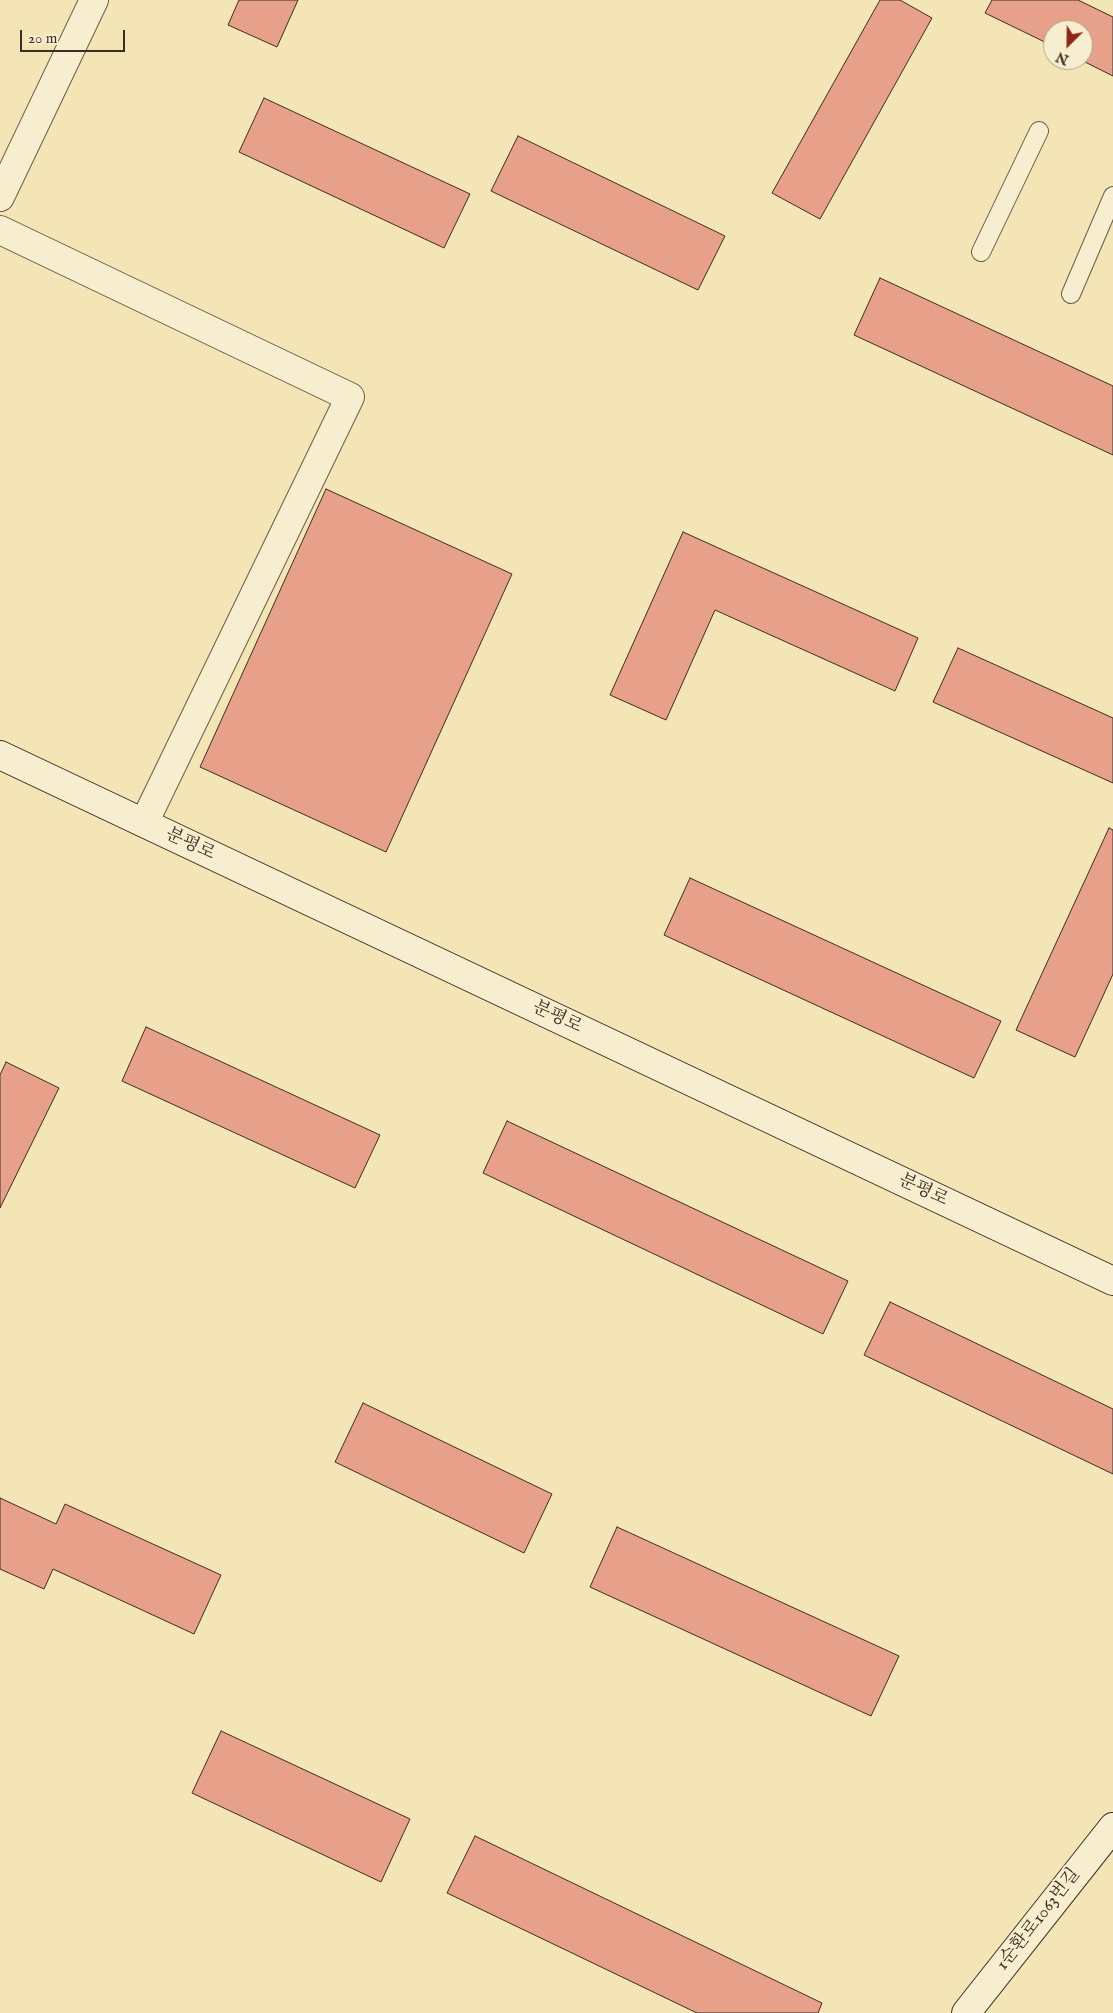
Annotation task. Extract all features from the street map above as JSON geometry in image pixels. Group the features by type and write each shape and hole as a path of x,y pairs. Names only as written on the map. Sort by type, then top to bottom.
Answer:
{"street":[{"path":"0,197 94,0"},
{"path":"0,230 350,397 144,823"},
{"name":"분평로","path":"0,755 1113,1281"},
{"name":"1순환로1063번길","path":"966,2013 1113,1827"}],"lane":[{"path":"981,252 1039,131"},
{"path":"1071,294 1113,196"}],"building":[{"path":"239,0 298,0 277,47 228,25"},
{"path":"880,0 900,0 932,18 820,219 772,193"},
{"path":"992,0 1078,0 1113,17 1113,76 1093,66 1093,20 1043,20 1043,41 985,13"},
{"path":"264,98 470,194 444,248 239,152"},
{"path":"518,136 725,236 698,290 491,191"},
{"path":"880,278 1113,386 1113,455 854,335"},
{"path":"326,489 512,574 386,852 200,767"},
{"path":"683,532 918,638 895,691 715,610 666,720 610,695"},
{"path":"958,648 1113,718 1113,783 933,702"},
{"path":"1109,828 1113,830 1113,974 1075,1057 1016,1030"},
{"path":"690,878 1001,1021 974,1078 664,935"},
{"path":"146,1027 380,1135 355,1188 122,1081"},
{"path":"6,1062 59,1088 0,1208 0,1075"},
{"path":"507,1121 848,1281 823,1334 483,1173"},
{"path":"890,1302 1113,1409 1113,1474 864,1355"},
{"path":"363,1403 552,1494 524,1553 335,1462"},
{"path":"0,1498 56,1524 65,1504 221,1575 194,1634 53,1569 44,1589 0,1569"},
{"path":"617,1527 899,1656 871,1716 590,1587"},
{"path":"221,1731 410,1819 381,1882 192,1793"},
{"path":"475,1836 822,2003 818,2013 697,2013 447,1893"}]}
